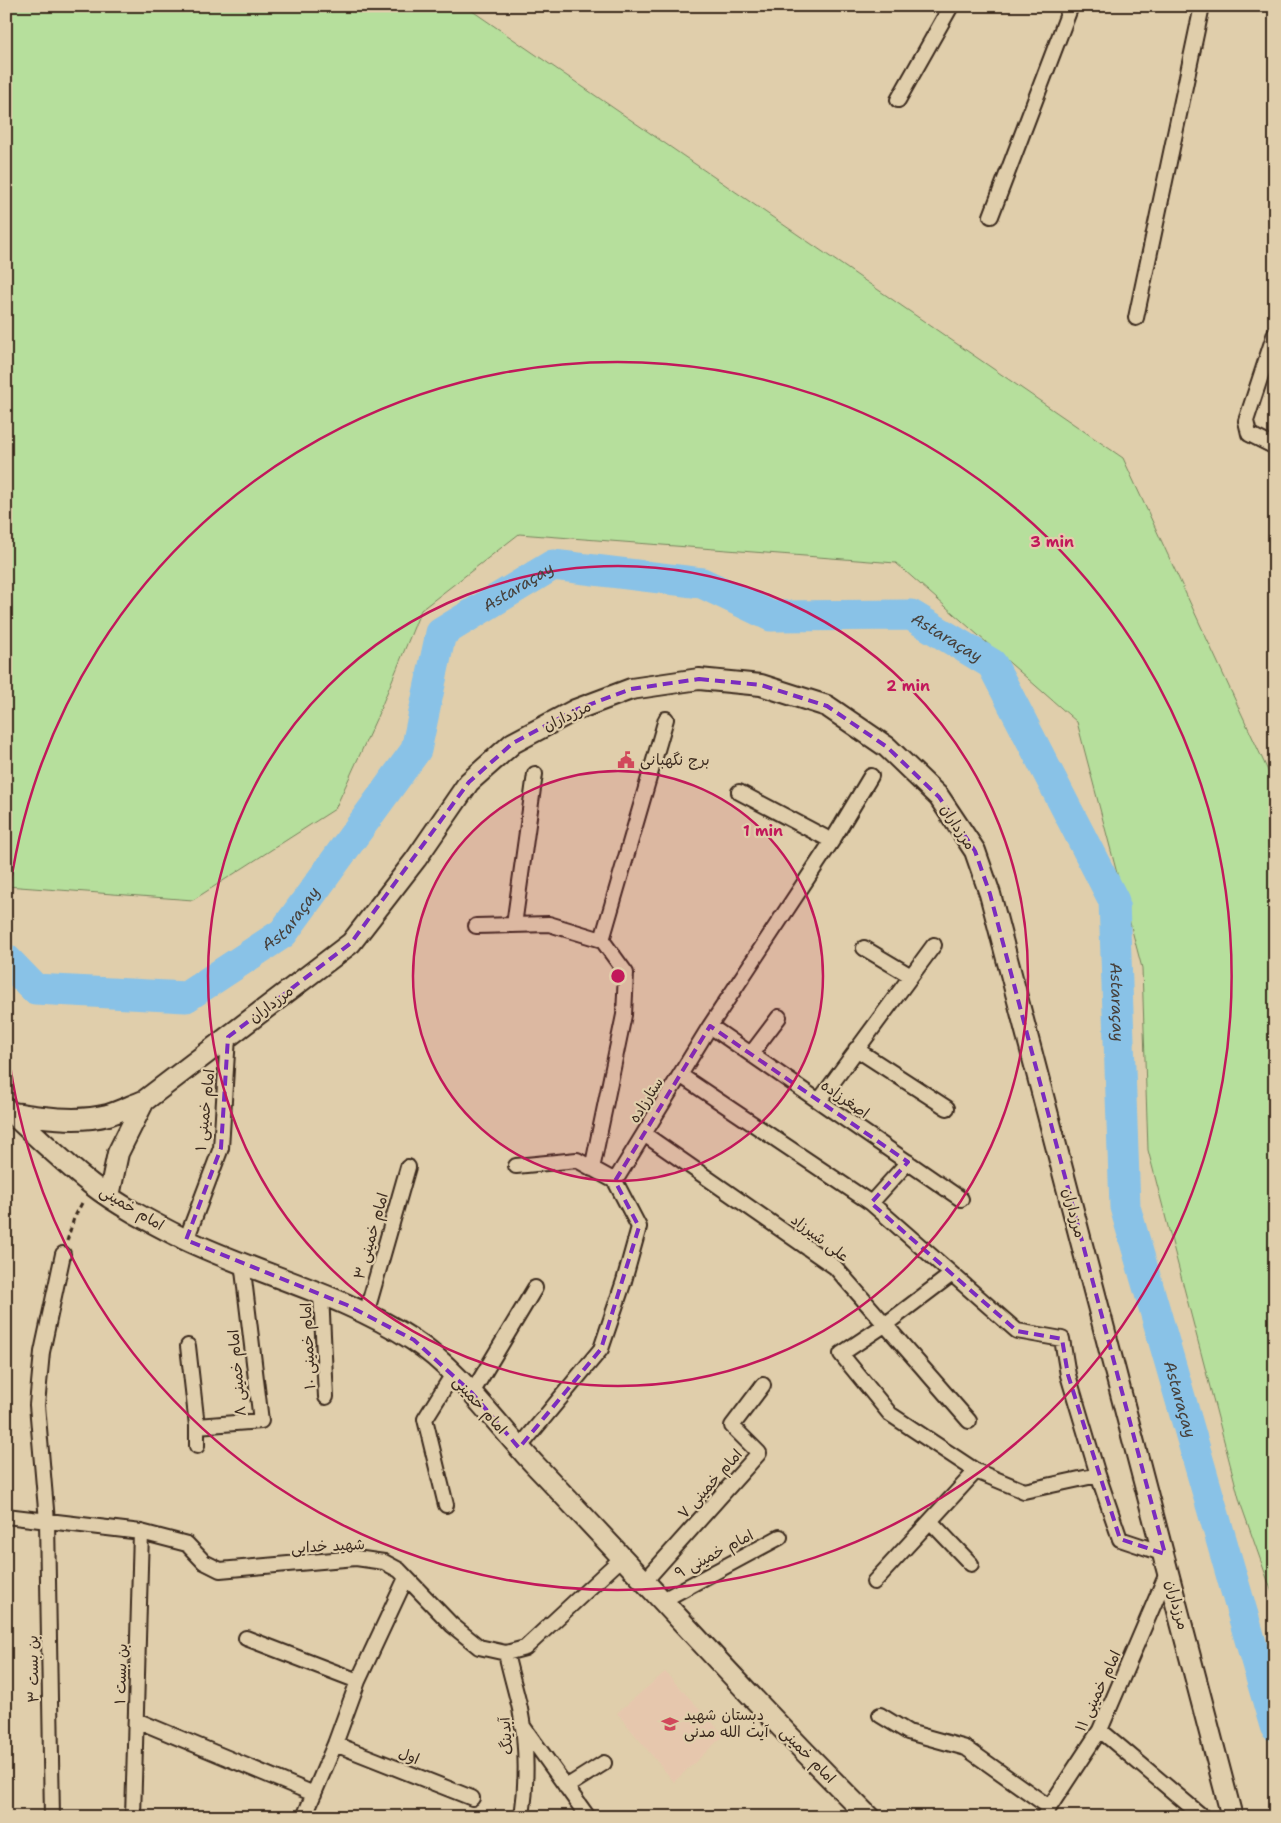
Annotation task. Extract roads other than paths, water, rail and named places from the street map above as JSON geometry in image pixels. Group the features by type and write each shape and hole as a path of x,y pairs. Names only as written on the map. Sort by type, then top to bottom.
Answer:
{"street":[{"path":"898,100 951,6"},
{"path":"991,216 1071,6"},
{"path":"1136,318 1202,6"},
{"path":"1275,333 1246,421 1248,434 1275,447"},
{"name":"مرزداران","path":"9,1111 62,1119 86,1118 108,1114 144,1101 351,943 416,859 469,782 513,743 575,710 631,689 699,679 761,684 827,706 887,747 939,797 975,851 990,894 1232,1817"},
{"path":"602,940 666,719"},
{"path":"514,925 535,774"},
{"name":"ستارزاده","path":"615,1182 710,1026 832,841 871,776"},
{"path":"739,792 832,841"},
{"path":"476,926 549,924 602,940 626,973 624,1015 592,1169"},
{"path":"819,1101 897,992 934,945"},
{"path":"864,948 911,976"},
{"path":"751,1054 778,1017"},
{"name":"اصغرزاده","path":"710,1026 962,1200"},
{"name":"امام خمینی ۱","path":"186,1240 221,1148 228,1037"},
{"path":"856,1049 947,1108"},
{"path":"680,1075 871,1204 1017,1331 1062,1339 1068,1375 1098,1475 1120,1539 1166,1563"},
{"name":"مرزداران","path":"109,1196 118,1153 144,1101"},
{"name":"امام خمینی","path":"9,1111 92,1184 109,1196 186,1240 322,1294 366,1314 414,1340 472,1393 519,1448 623,1557 805,1754 869,1817"},
{"name":"علی شیرزاد","path":"644,1134 835,1266 969,1421"},
{"path":"516,1166 577,1160 615,1182 639,1227 624,1281 601,1349 519,1448"},
{"path":"871,1204 908,1162"},
{"name":"امام خمینی ۳","path":"366,1314 408,1167"},
{"name":"بن بست ۳","path":"52,1817 47,1521 38,1405 42,1352 63,1254"},
{"name":"امام خمینی ۸","path":"197,1426 261,1421 242,1262"},
{"path":"952,1274 886,1324 841,1354 890,1414 976,1471 1024,1492 1098,1475"},
{"path":"472,1393 535,1288"},
{"name":"امام خمینی ۱۰","path":"322,1294 326,1397"},
{"path":"188,1346 197,1426 197,1446"},
{"path":"446,1505 426,1419 453,1374"},
{"name":"امام خمینی ۷","path":"645,1581 759,1453 732,1426 763,1385"},
{"path":"874,1582 976,1471"},
{"name":"شهید خدایی","path":"6,1516 141,1532 187,1544 204,1562 220,1570 356,1558 384,1562 399,1570 452,1625 479,1647 506,1653"},
{"path":"931,1522 971,1564"},
{"name":"بن بست ۱","path":"133,1817 141,1532"},
{"name":"امام خمینی ۹","path":"663,1600 780,1537"},
{"path":"506,1653 525,1648 623,1557"},
{"name":"امام خمینی ۱۱","path":"1046,1812 1100,1730 1166,1563"},
{"path":"304,1817 335,1744 358,1681 406,1578"},
{"path":"246,1638 358,1681"},
{"name":"آبدینگ","path":"506,1653 521,1724 525,1795 522,1817"},
{"path":"880,1715 908,1732 966,1748 1046,1812"},
{"path":"136,1720 314,1794"},
{"path":"521,1724 588,1817"},
{"path":"1100,1730 1202,1817"},
{"name":"اول","path":"335,1744 472,1798"},
{"path":"566,1787 604,1763"}],"waterway":[{"name":"Astaraçay","path":"6,959 35,989 186,997 283,933 416,750 441,633 553,565 702,583 771,616 911,615 992,664 1114,901 1125,1207 1275,1726"}],"place":[{"name":"برج نگهبانی","path":"626,760"},
{"name":"دبستان شهید آیت الله مدنی","path":"670,1724"}]}
